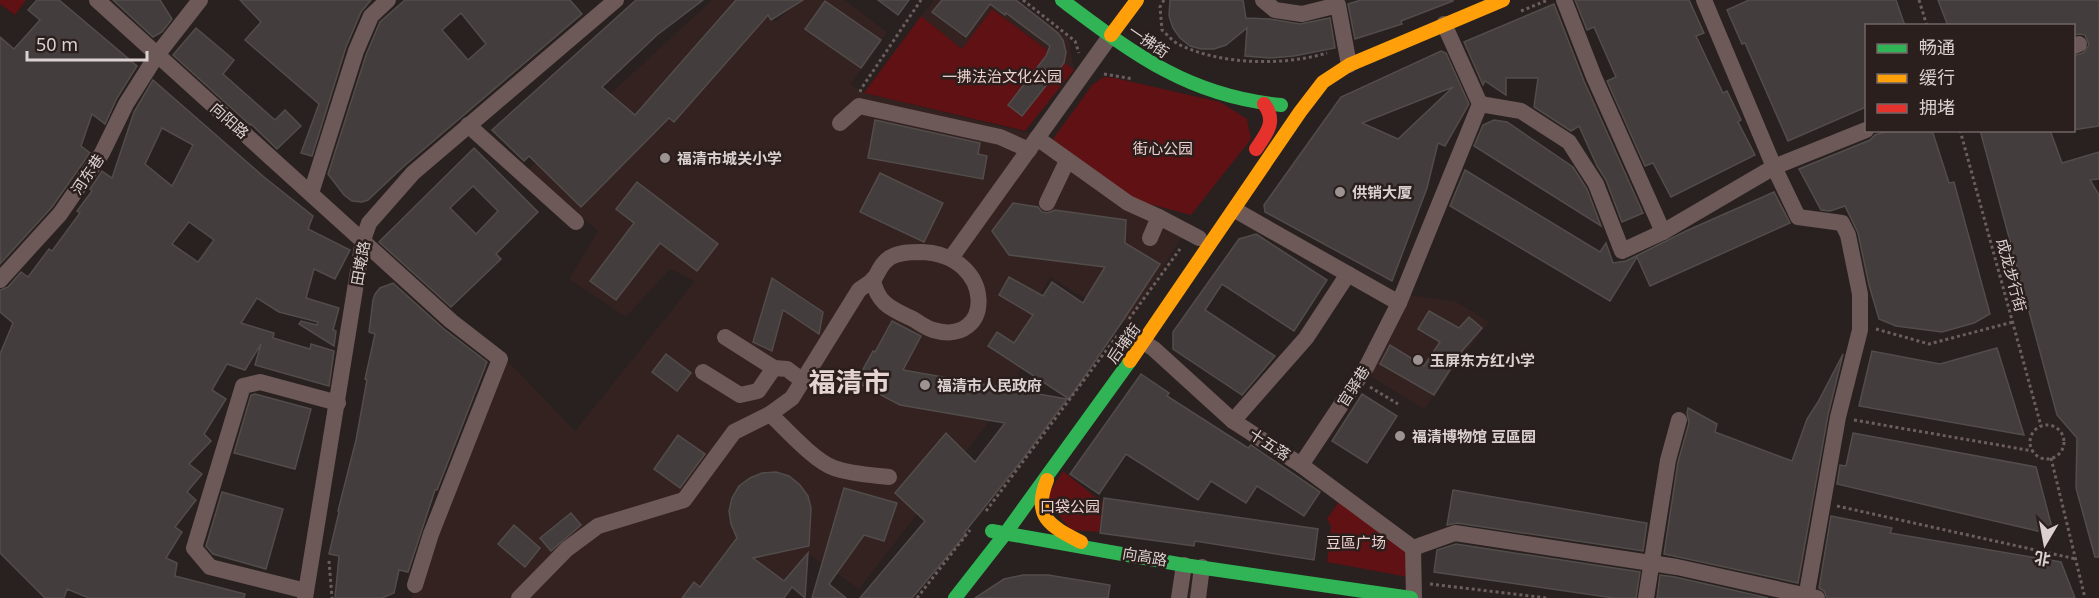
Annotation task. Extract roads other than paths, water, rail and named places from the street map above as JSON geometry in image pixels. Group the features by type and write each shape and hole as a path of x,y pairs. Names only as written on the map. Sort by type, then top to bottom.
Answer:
{"main road":[{"path":"1062,0 1111,35 1137,0"},
{"path":"1300,100 1349,65 1503,0"},
{"name":"一拂街","path":"1111,35 1130,35 1164,54"},
{"name":"一拂街","path":"1111,35 1156,67 1218,93 1264,104 1300,100"},
{"name":"后埔街","path":"998,532 1051,470 1130,333 1235,210 1296,118 1300,100"},
{"path":"1251,158 1270,128 1273,118 1264,104"},
{"name":"后埔街","path":"955,598 993,546 998,532 1130,333 1231,188"},
{"name":"向高路","path":"1051,470 1041,492 1040,505 1045,519 1056,530 1101,552"},
{"name":"向高路","path":"998,532 1101,552 1203,583 1412,598"},
{"name":"后埔街","path":"939,598 993,546"}],"street":[{"name":"向阳路","path":"97,0 451,321 500,359 431,534 415,585"},
{"name":"河东巷","path":"0,280 60,214 102,153 126,104 157,55 200,0"},
{"path":"311,193 356,51 371,16 388,0"},
{"name":"田墘路","path":"305,595 363,240 369,223 413,173 616,0"},
{"path":"1263,0 1275,10 1302,14 1338,5 1349,65"},
{"path":"1564,0 1594,77 1663,232"},
{"path":"1412,598 1413,548 1455,533 1652,563 1810,597 1822,503 1838,417 1860,324 1860,294 1848,235 1842,223 1798,217 1774,167 1704,0"},
{"path":"1444,24 1480,104 1521,111 1569,142 1596,184 1622,250 1663,232 1774,167 1865,130"},
{"path":"951,258 1111,35"},
{"name":"官驿巷","path":"1301,465 1358,380 1399,303 1480,104"},
{"path":"840,123 859,106 1033,144 1067,161 1128,203 1196,236"},
{"path":"468,125 576,222"},
{"path":"1047,203 1067,161"},
{"path":"1235,210 1399,303"},
{"path":"1150,238 1159,217"},
{"path":"519,598 567,549 598,526 684,500 734,432 770,414 792,399 859,290 873,279 887,259 909,252 936,253 951,258 967,271 978,288 980,298 978,310 974,320 962,329 950,332 933,330 881,301 875,290 873,279"},
{"path":"1233,421 1306,338 1348,274"},
{"name":"十五落","path":"1130,333 1154,349 1233,421 1301,465 1413,548"},
{"path":"725,337 774,368 787,369 802,381"},
{"path":"703,372 740,395 759,391 774,368"},
{"path":"305,595 210,567 194,548 243,386 260,382 338,403"},
{"path":"770,414 812,454 833,468 889,477"},
{"path":"1646,598 1668,460 1679,420"},
{"path":"1179,574 1179,598"}],"place":[{"name":"福清市城关小学","path":"665,158"},
{"name":"供销大厦","path":"1340,192"},
{"name":"玉屏东方红小学","path":"1418,360"},
{"name":"福清市人民政府","path":"925,385"},
{"name":"福清博物馆 豆區园","path":"1400,436"}],"district":[{"name":"福清市","path":"849,381"}],"park label":[{"name":"一拂法治文化公园","path":"1002,76"},
{"name":"街心公园","path":"1163,148"},
{"name":"口袋公园","path":"1070,506"},
{"name":"豆區广场","path":"1356,542"}]}
